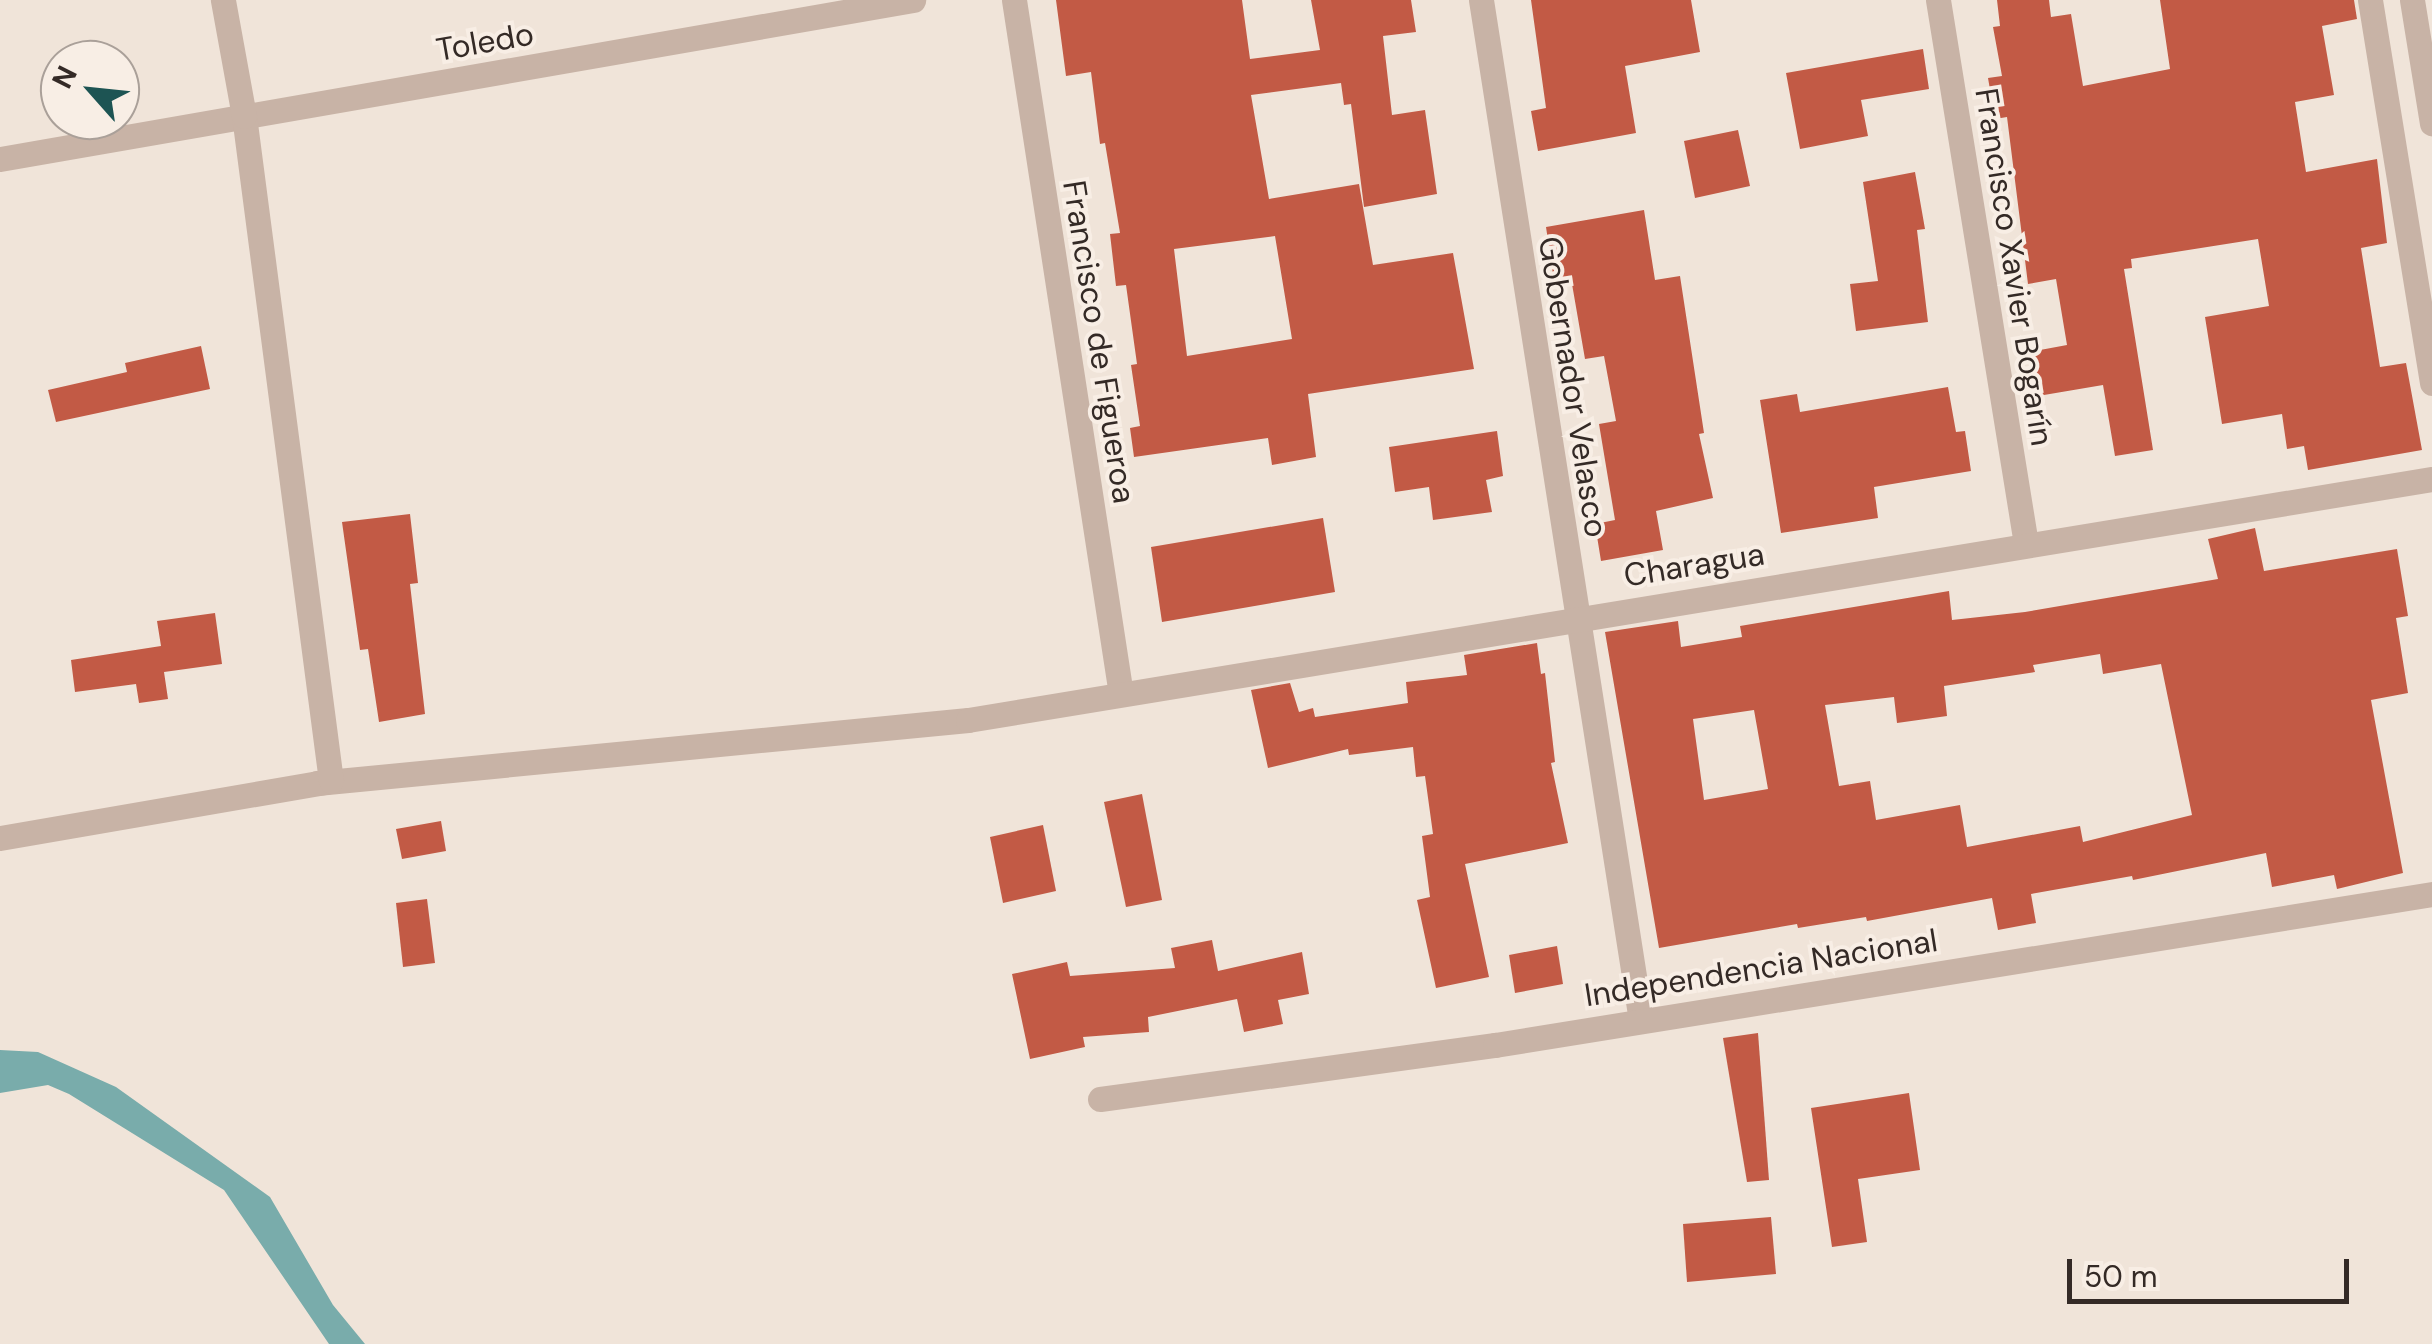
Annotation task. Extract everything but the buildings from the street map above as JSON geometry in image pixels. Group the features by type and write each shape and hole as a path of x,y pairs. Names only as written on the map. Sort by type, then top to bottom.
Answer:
{"street":[{"path":"223,0 244,116 331,781 317,784"},
{"name":"Toledo","path":"0,159 913,0"},
{"name":"Francisco de Figueroa","path":"1014,0 1121,694"},
{"name":"Gobernador Velasco","path":"1481,0 1641,1020"},
{"name":"Francisco Xavier Bogarín","path":"1938,0 2026,544"},
{"path":"2370,0 2432,383"},
{"path":"2412,0 2432,123"},
{"name":"Charagua","path":"0,838 317,784 968,720 2432,478"},
{"name":"Independencia Nacional","path":"1100,1099 1495,1045 2432,894"}],"water":[{"path":"0,1050 38,1052 116,1087 270,1197 333,1305 365,1344 329,1344 224,1190 69,1094 48,1085 0,1093"}]}
